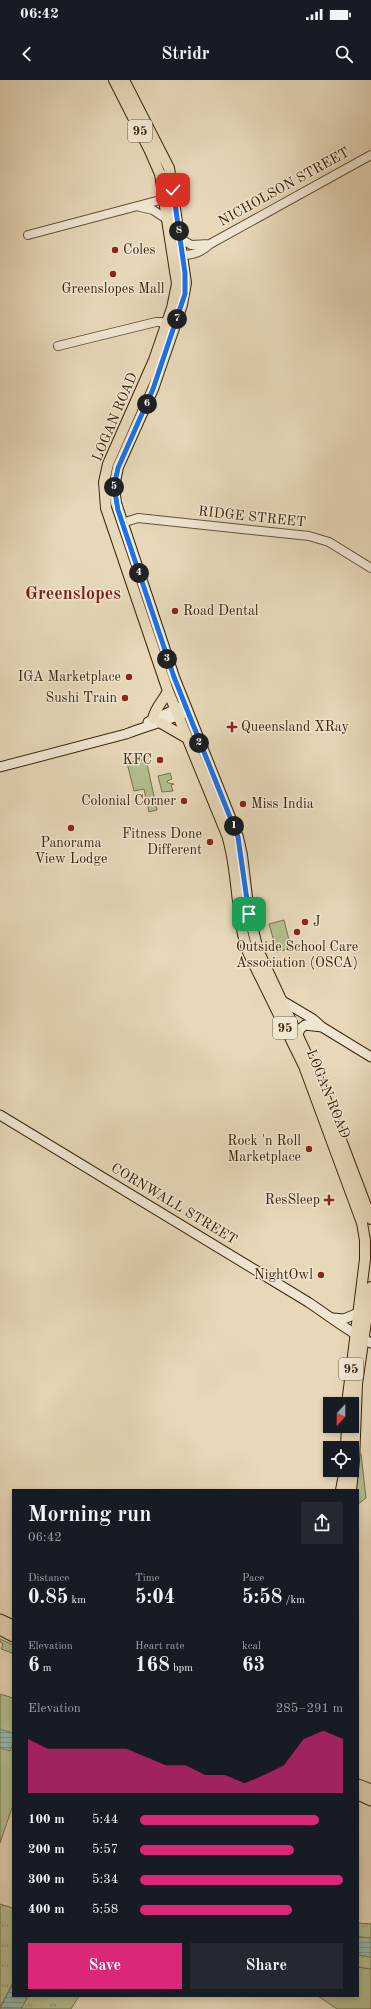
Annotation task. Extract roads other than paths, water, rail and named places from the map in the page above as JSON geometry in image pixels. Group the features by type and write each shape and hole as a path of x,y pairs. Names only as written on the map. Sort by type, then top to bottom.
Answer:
{"highway":[{"path":"0,1620 12,1626"},
{"path":"0,1629 12,1635"},
{"path":"359,1785 371,1790"},
{"path":"359,1794 371,1800"}],"main road":[{"name":"LOGAN ROAD","path":"114,80 160,174 168,220 178,255"},
{"name":"LOGAN ROAD","path":"124,80 169,168 180,238 176,275 176,293 169,331 146,380 119,463 115,478 115,499 156,626 188,738 230,843 243,935 248,952 304,1066 362,1223 366,1253 358,1313 363,1339 349,1397"},
{"path":"164,199 168,193 169,168"},
{"name":"LOGAN ROAD","path":"133,422 108,464 104,482 106,508 113,532 168,691 181,711 238,837 253,933 261,956 318,1078 371,1219"},
{"path":"113,532 122,523"},
{"path":"168,691 155,711 157,721 188,738"},
{"path":"0,767 118,736 181,711"},
{"path":"281,1000 371,1057"},
{"path":"298,1035 300,1029 305,1025 322,1027"},
{"name":"CORNWALL STREET","path":"0,1115 333,1318 339,1325 363,1339"},
{"name":"LOGAN ROAD","path":"350,1489 354,1462 356,1396 371,1287"},
{"path":"333,1318 344,1320 358,1313"},
{"path":"360,1362 371,1355"},
{"path":"341,1489 344,1477"}],"street":[{"name":"NICHOLSON STREET","path":"178,255 201,252 210,244 371,154"},
{"path":"28,235 164,199"},
{"path":"138,207 153,210 168,220"},
{"name":"NICHOLSON STREET","path":"180,238 191,245 210,244"},
{"path":"58,346 156,322 161,322 169,331"},
{"name":"RIDGE STREET","path":"122,523 138,518 309,536 329,542 371,568"}],"place":[{"name":"Coles","path":"115,250"},
{"name":"Greenslopes Mall","path":"113,274"},
{"name":"Road Dental","path":"175,611"},
{"name":"IGA Marketplace","path":"129,677"},
{"name":"Sushi Train","path":"125,698"},
{"name":"Queensland XRay","path":"232,727"},
{"name":"KFC","path":"160,760"},
{"name":"Colonial Corner","path":"184,801"},
{"name":"Miss India","path":"243,804"},
{"name":"Panorama View Lodge","path":"71,828"},
{"name":"Fitness Done Different","path":"210,842"},
{"name":"J","path":"305,922"},
{"name":"Outside School Care Association (OSCA)","path":"297,932"},
{"name":"Rock 'n Roll Marketplace","path":"309,1149"},
{"name":"ResSleep","path":"329,1200"},
{"name":"NightOwl","path":"321,1275"}],"district":[{"name":"Greenslopes","path":"73,594"}]}
